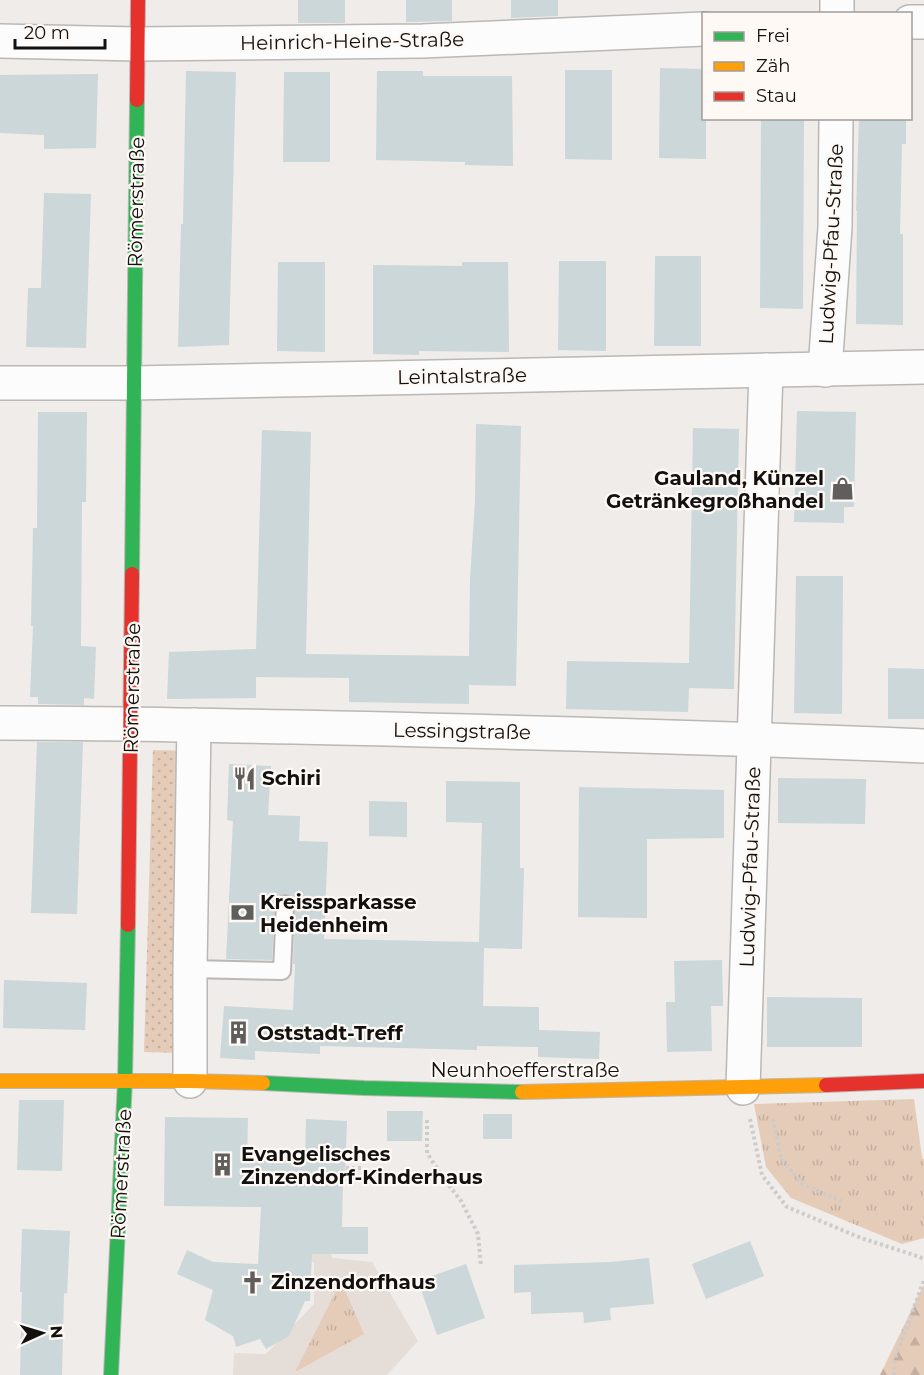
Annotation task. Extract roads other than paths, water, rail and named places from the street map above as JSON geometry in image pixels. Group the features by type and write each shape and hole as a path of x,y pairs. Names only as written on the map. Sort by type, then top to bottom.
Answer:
{"street":[{"name":"Römerstraße","path":"111,1375 125,1080 132,723 138,0"},
{"name":"Heinrich-Heine-Straße","path":"0,41 137,44 423,41 702,28"},
{"name":"Ludwig-Pfau-Straße","path":"825,370 835,227 836,120"},
{"name":"Leintalstraße","path":"0,383 134,383 924,367"},
{"name":"Ludwig-Pfau-Straße","path":"755,1087 754,739 766,370"},
{"name":"Lessingstraße","path":"0,723 194,724 754,739 924,746"},
{"path":"190,1081 189,969 194,724"},
{"name":"Neunhoefferstraße","path":"0,1081 190,1081 537,1092 924,1081"}],"lane":[{"path":"189,969 282,971 285,904"}],"place":[{"name":"Gauland, Künzel Getränkegroßhandel","path":"842,489"},
{"name":"Schiri","path":"244,778"},
{"name":"Kreissparkasse Heidenheim","path":"242,913"},
{"name":"Oststadt-Treff","path":"239,1033"},
{"name":"Evangelisches Zinzendorf-Kinderhaus","path":"223,1165"},
{"name":"Zinzendorfhaus","path":"253,1282"}]}
